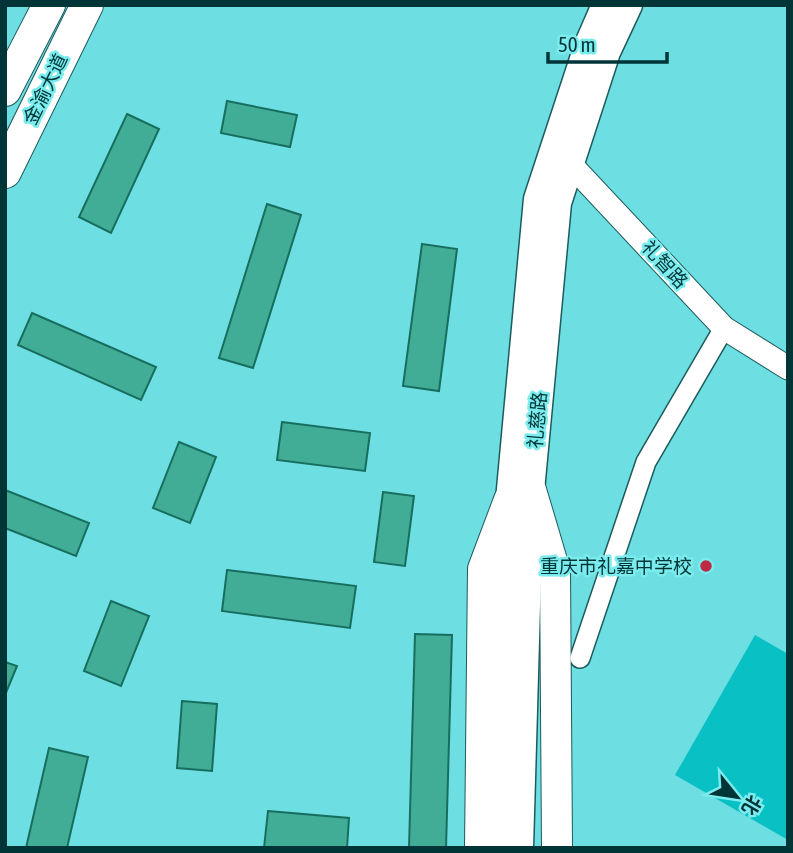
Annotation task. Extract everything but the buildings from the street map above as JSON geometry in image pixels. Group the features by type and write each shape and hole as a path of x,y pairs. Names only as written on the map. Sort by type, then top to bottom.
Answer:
{"highway":[{"name":"金渝大道","path":"8,85 49,5"},
{"name":"金渝大道","path":"5,173 87,5"}],"main road":[{"name":"礼慈路","path":"500,848 520,495 562,155 588,44 605,5"},
{"name":"礼慈路","path":"562,155 629,5"},
{"name":"礼慈路","path":"520,495 520,848"},
{"path":"480,848 483,569 520,495"},
{"path":"520,495 555,571 557,848"}],"street":[{"path":"5,44 8,85"},
{"name":"礼智路","path":"562,155 724,328 788,368"},
{"path":"580,658 646,462 724,328"}],"shaded area":[{"path":"755,635 788,654 788,840 675,775"}],"place":[{"name":"重庆市礼嘉中学校","path":"706,566"}]}
